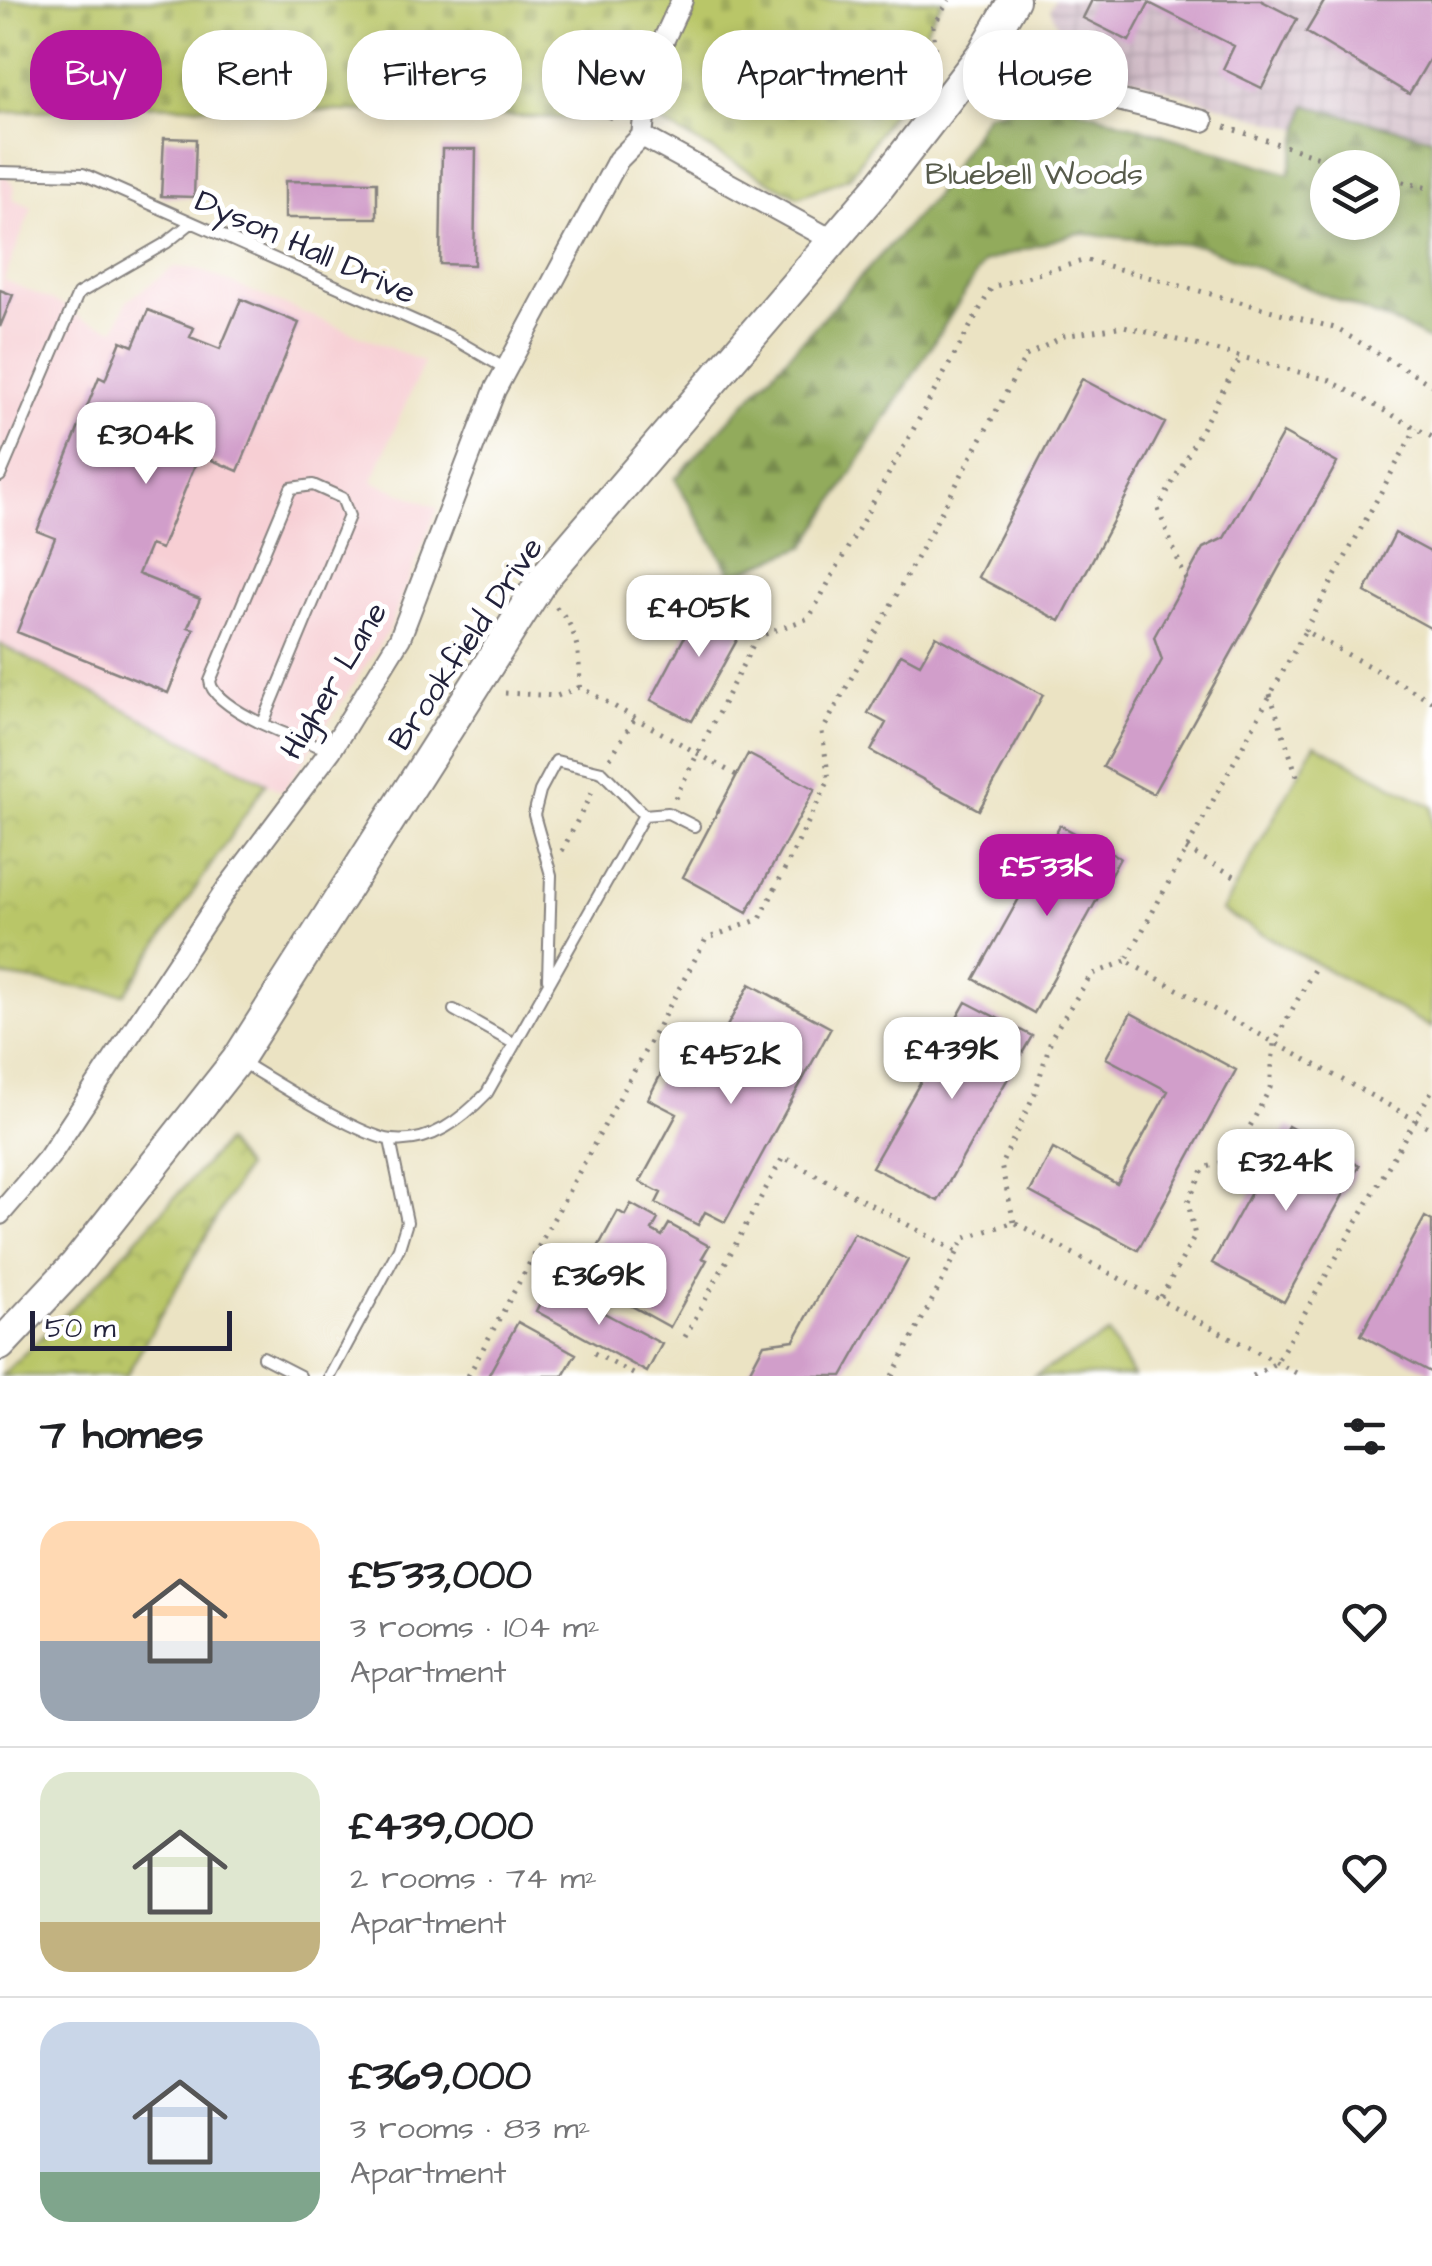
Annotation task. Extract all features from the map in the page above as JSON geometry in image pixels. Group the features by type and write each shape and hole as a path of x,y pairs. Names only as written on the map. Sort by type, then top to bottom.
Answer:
{"street":[{"path":"682,0 649,72 642,136 834,241"},
{"name":"Brookfield Drive","path":"996,30 1014,0"},
{"name":"Brookfield Drive","path":"0,1345 75,1265 237,1060 537,588 834,241 963,78"},
{"path":"1128,102 1203,121"},
{"name":"Higher Lane","path":"0,1214 49,1157 228,887 331,750 400,638 484,415 618,160 642,136"}],"lane":[{"name":"Dyson Hall Drive","path":"0,172 84,174 449,336 506,370"},
{"path":"0,476 78,294 166,243 191,223"},
{"path":"262,723 349,516 342,498 312,484 292,488 212,667 211,690 262,723 304,743 331,750"},
{"path":"548,979 550,875 534,815 540,790 556,761 602,772 644,815"},
{"path":"644,815 668,813 694,826"},
{"path":"237,1060 302,1100 390,1140 424,1137 461,1120 486,1093 644,815"},
{"path":"454,1010 512,1043"},
{"path":"330,1376 399,1248 407,1222 390,1140"},
{"path":"263,1357 300,1376"}],"path":[{"path":"933,30 950,0"},
{"path":"1203,121 1310,154"},
{"path":"1400,182 1432,190"},
{"path":"668,813 757,638 809,618 992,287 1086,260 1335,328 1432,385"},
{"path":"468,1376 706,938 760,920 828,780 822,732 1026,356 1064,336 1124,326 1329,380 1432,437"},
{"path":"1186,580 1158,508 1241,357"},
{"path":"1014,1222 1000,1165 1035,1093 1052,1036 1091,975 1126,962 1416,428"},
{"path":"537,588 570,620 579,655 580,688"},
{"path":"1305,630 1432,702"},
{"path":"477,684 515,696 557,696 580,688 736,775"},
{"path":"1270,694 1297,776"},
{"path":"550,875 602,772 635,718"},
{"path":"1186,849 1240,879"},
{"path":"1126,962 1432,1129"},
{"path":"1160,1298 1194,1236 1188,1202 1204,1168 1233,1158 1270,1088 1274,1042 1317,964"},
{"path":"1253,1376 1276,1362 1432,1090"},
{"path":"685,1337 783,1158 957,1252"},
{"path":"892,1376 964,1238 1014,1222 1302,1376"},
{"path":"594,1353 637,1376"}],"shaded area":[{"path":"1055,0 1432,0 1432,159 1275,123 1128,77 1128,30 1059,30 1050,8"},
{"path":"1,113 2,172 15,187 12,199 32,207 4,280 63,305 82,319 115,329 127,301 174,267 197,269 424,362 372,481 438,508 389,630 283,792 0,644"}],"green space":[{"path":"0,0 943,0 926,30 702,30 702,120 887,120 850,177 798,197 658,121 626,120 682,120 682,30 542,30 542,117 522,117 522,30 347,30 347,111 327,111 327,30 182,30 182,106 162,105 162,30 30,30 30,111 0,113"},
{"name":"Bluebell Woods","path":"1306,105 1432,138 1432,342 1400,325 1203,246 1077,233 984,262 806,546 732,575 675,479 933,198 983,120 1115,120 1289,174"},
{"path":"0,644 266,783 125,994 0,976"},
{"path":"1315,744 1432,807 1432,1028 1222,911"},
{"path":"225,1142 245,1168 126,1376 1,1376 99,1281"},
{"path":"1108,1334 1133,1376 1034,1376"}],"building":[{"path":"1092,0 1260,0 1297,19 1262,88 1223,69 1234,46 1149,3 1129,41 1128,30 1107,30 1083,18"},
{"path":"1325,0 1432,0 1432,55 1409,94 1306,32"},
{"path":"164,138 196,139 194,197 161,196"},
{"path":"442,149 476,149 474,265 440,264"},
{"path":"285,181 377,182 377,218 285,218"},
{"path":"0,290 13,295 0,327"},
{"path":"241,299 299,323 238,471 188,450 184,461 195,465 161,549 150,545 138,574 200,599 188,627 194,629 168,693 17,632 55,538 37,531 99,377 105,380 121,341 133,346 148,310 194,328 190,337 220,349"},
{"path":"1082,379 1165,423 1060,621 978,577"},
{"path":"1283,433 1337,463 1153,794 1103,767 1162,660 1154,637 1203,548 1224,538"},
{"path":"1395,533 1432,553 1432,629 1365,592"},
{"path":"704,600 747,622 692,721 651,700"},
{"path":"936,636 1043,695 979,810 871,751 886,723 868,713 901,654 920,664"},
{"path":"748,754 815,789 747,912 683,877"},
{"path":"1060,825 1120,858 1034,1013 974,979"},
{"path":"750,984 831,1028 725,1222 705,1212 698,1225 656,1203 661,1193 640,1182 677,1114 648,1099 663,1070 694,1087"},
{"path":"966,1002 1032,1036 938,1201 872,1167"},
{"path":"1131,1013 1236,1070 1138,1250 1030,1192 1053,1149 1117,1184 1168,1091 1106,1058"},
{"path":"1288,1126 1359,1166 1284,1302 1212,1263"},
{"path":"631,1204 658,1219 652,1230 662,1236 669,1224 709,1246 702,1258 707,1260 670,1327 581,1278 618,1211 625,1215"},
{"path":"1425,1217 1432,1221 1432,1373 1361,1335"},
{"path":"854,1233 908,1260 842,1376 747,1376 764,1344 794,1340"},
{"path":"550,1284 662,1344 647,1372 536,1311"},
{"path":"518,1322 576,1354 563,1376 488,1376"}]}
